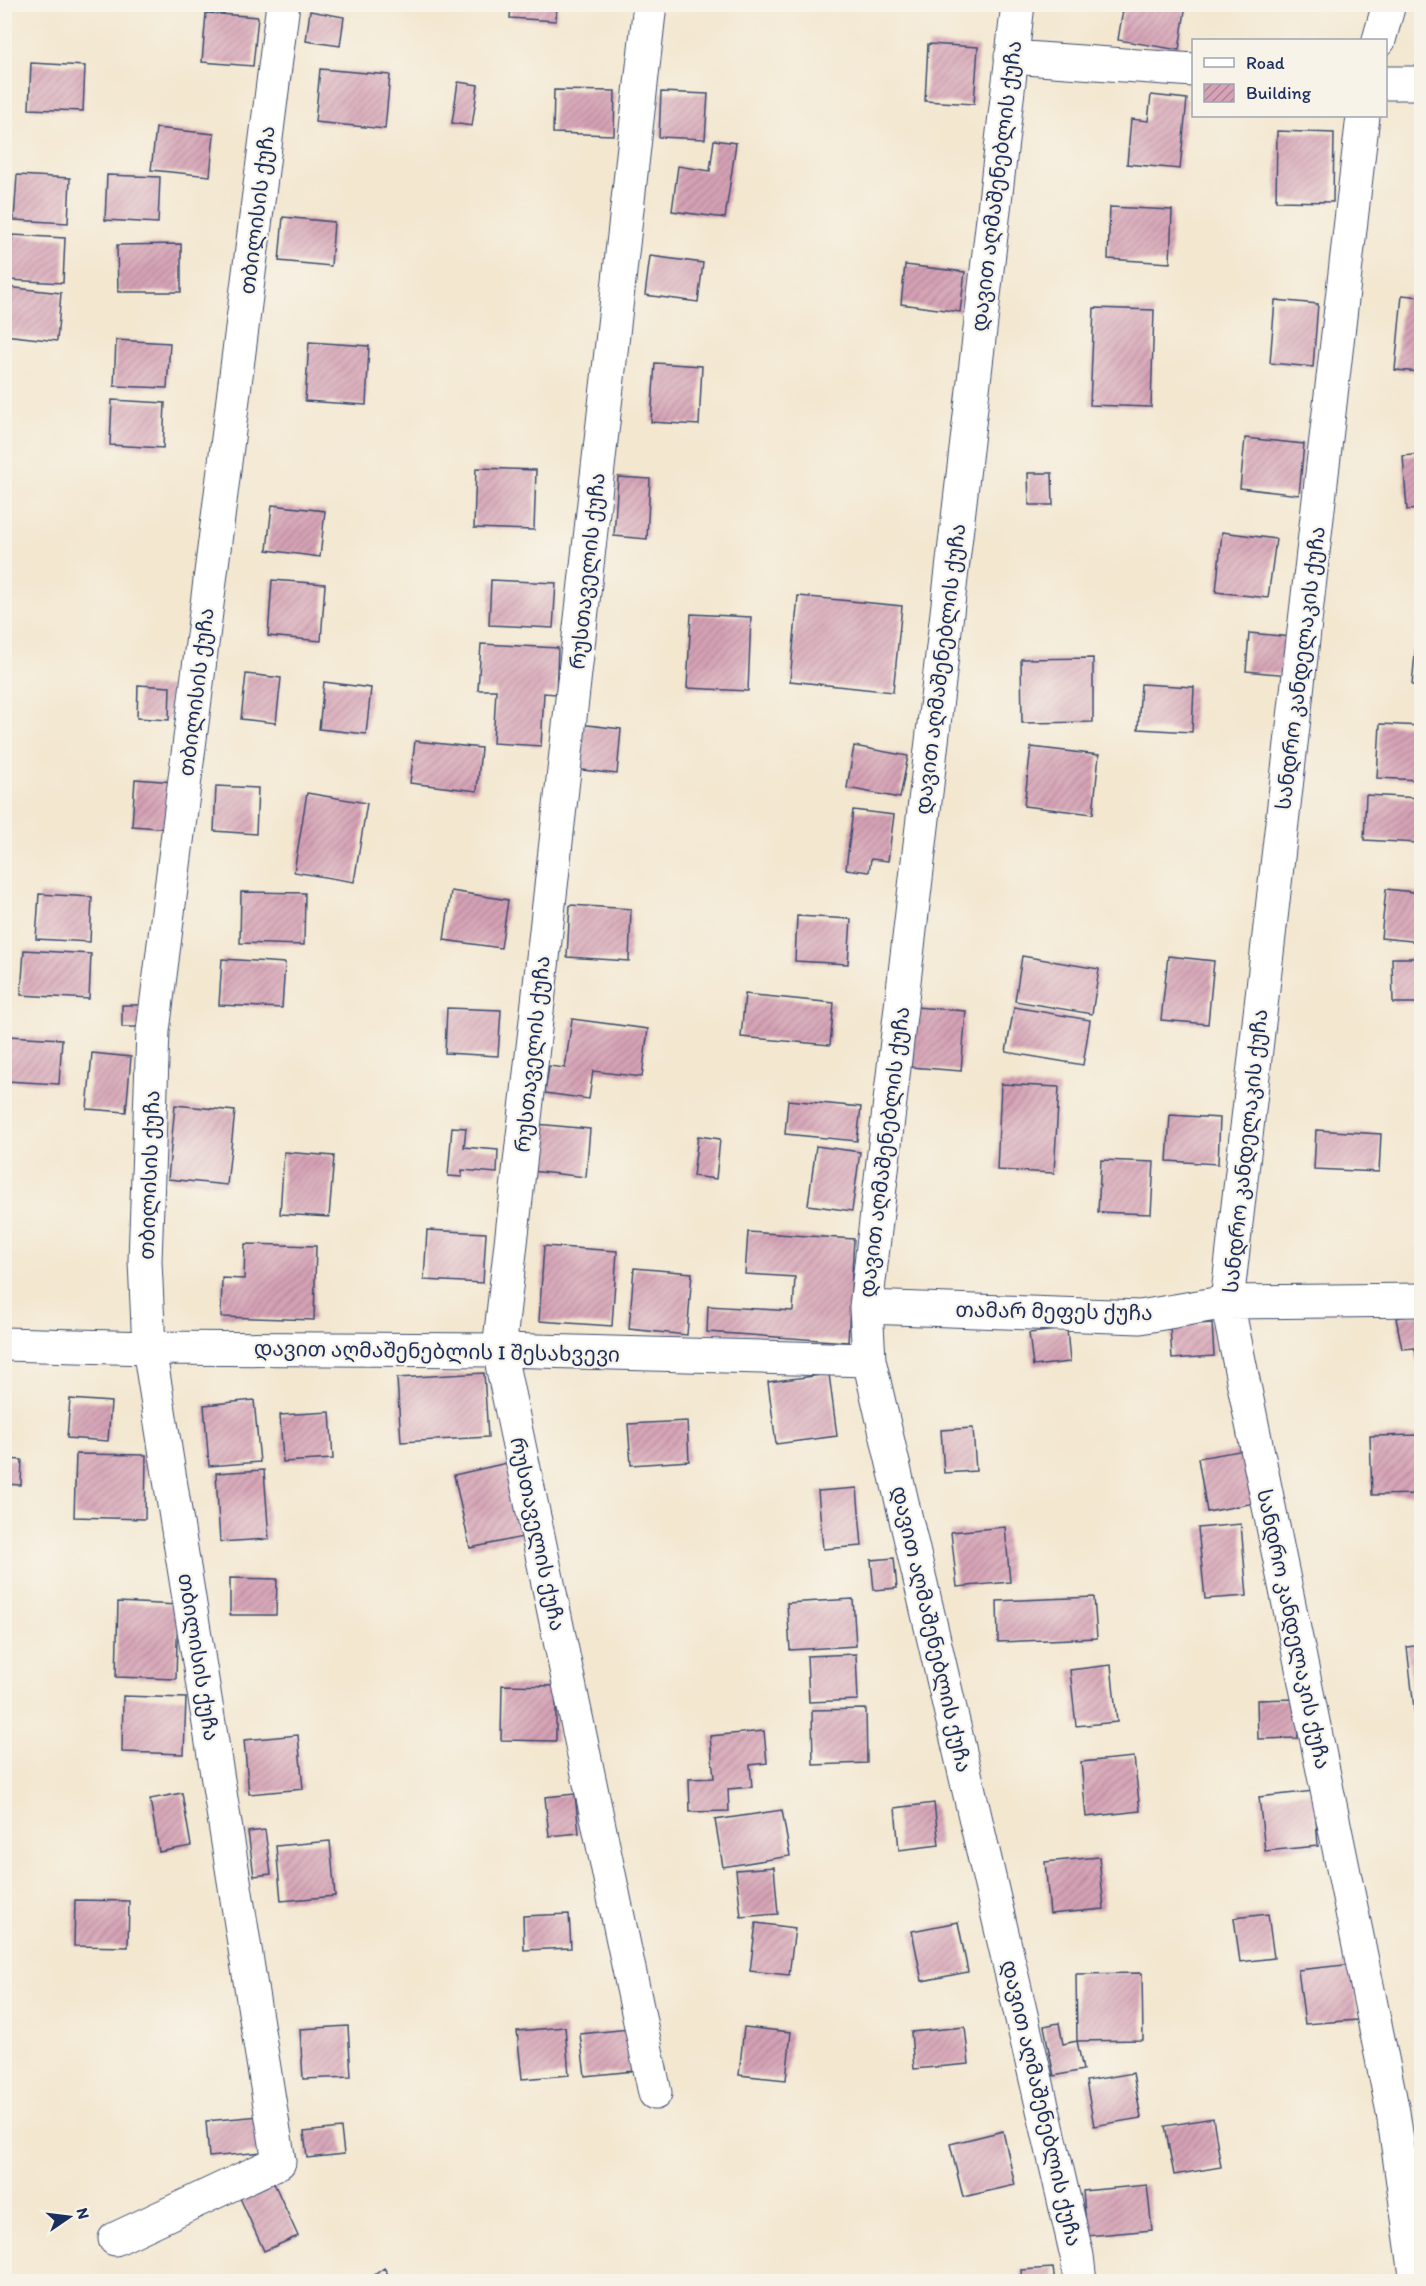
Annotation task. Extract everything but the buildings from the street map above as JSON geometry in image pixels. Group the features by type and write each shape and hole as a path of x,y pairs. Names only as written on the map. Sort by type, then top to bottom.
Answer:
{"street":[{"name":"თბილისის ქუჩა","path":"115,2239 279,2162 149,1348 145,1261 153,1030 283,4"},
{"name":"რუსთაველის ქუჩა","path":"650,4 499,1350 655,2093"},
{"name":"დავით აღმაშენებლის ქუჩა","path":"1018,4 866,1307 869,1360 1077,2256 1080,2282"},
{"path":"1379,39 1389,4"},
{"path":"1011,57 1192,70"},
{"path":"1387,83 1422,83"},
{"name":"სანდრო კანდელაკის ქუჩა","path":"1363,117 1227,1302 1393,2112 1417,2282"},
{"name":"თამარ მეფეს ქუჩა","path":"866,1307 1140,1317 1227,1302 1422,1300"},
{"name":"დავით აღმაშენებლის I შესახვევი","path":"4,1344 149,1348 499,1350 869,1360"}]}
